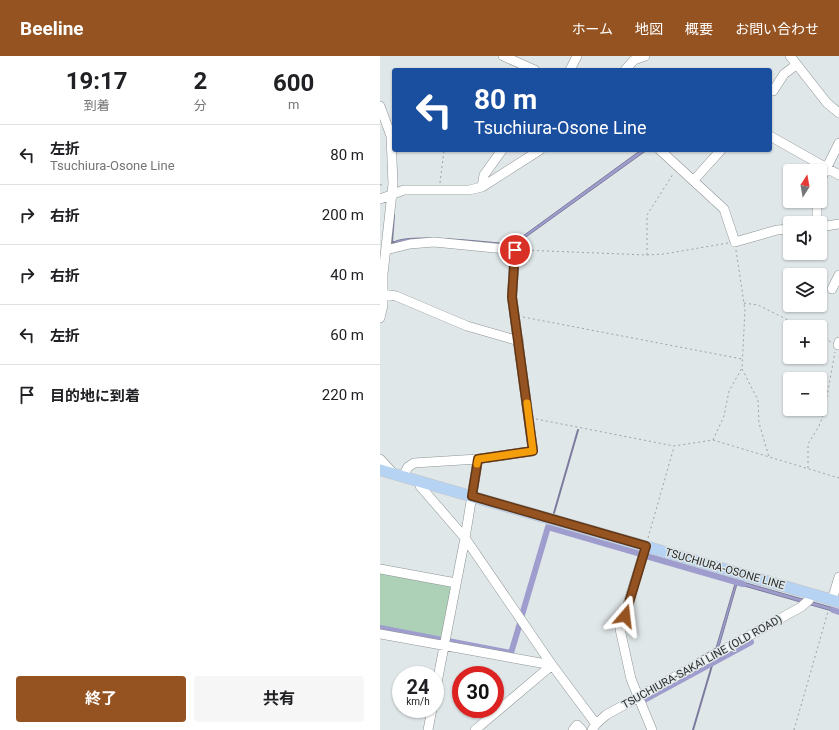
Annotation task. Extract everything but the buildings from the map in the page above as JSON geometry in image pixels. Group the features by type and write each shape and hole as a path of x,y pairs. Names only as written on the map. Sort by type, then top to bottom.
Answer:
{"main road":[{"name":"TSUCHIURA-OSONE LINE","path":"380,470 835,601"}],"street":[{"path":"503,56 529,68"},
{"path":"571,68 576,56"},
{"path":"626,68 634,60 645,56"},
{"path":"790,56 828,103 839,113"},
{"path":"772,91 784,74 796,65"},
{"path":"380,106 391,136 393,184 383,274 384,305 380,318"},
{"path":"772,137 819,164"},
{"path":"827,166 839,143"},
{"path":"482,187 484,175 501,152"},
{"path":"380,199 404,190 469,190 482,187 537,152"},
{"path":"662,152 724,209 735,242 777,230 783,230"},
{"path":"694,180 719,152"},
{"path":"827,169 839,175"},
{"path":"827,226 839,224"},
{"path":"380,459 398,475 414,464 478,459 533,451 512,297 515,250 477,245 434,242 410,244 386,250"},
{"path":"832,289 839,275"},
{"path":"383,294 396,296 467,326 519,341"},
{"path":"440,666 465,538 478,459"},
{"path":"420,486 465,538 594,727"},
{"path":"646,546 620,629 631,678 652,730"},
{"path":"380,569 456,583"},
{"path":"835,601 839,578"},
{"name":"TSUCHIURA-SAKAI LINE (OLD ROAD)","path":"594,727 606,715 801,607 810,600 812,594"},
{"path":"380,634 552,665"},
{"path":"475,730 552,665"},
{"path":"428,730 430,718"},
{"path":"573,730 577,725 582,730"}],"path":[{"path":"440,190 444,152"},
{"path":"647,255 647,215 679,166"},
{"path":"515,250 647,255 664,254 735,242 745,310 742,368 758,400 759,422 769,457"},
{"path":"744,303 758,305 788,320"},
{"path":"514,316 742,360"},
{"path":"808,469 808,444 819,426 824,413 838,344 827,339"},
{"path":"712,440 724,416 729,391 742,368"},
{"path":"529,417 674,446 712,440 839,478"},
{"path":"646,546 674,446"},
{"path":"794,730 835,601"}],"green space":[{"path":"380,572 454,585 442,637 380,627"}],"water":[{"path":"638,152 644,152 512,247 410,240 391,244 398,240 428,238 512,244"},
{"path":"736,580 834,608 832,611 737,584 714,664 711,665"}],"waterway":[{"path":"394,215 392,242 394,242"},
{"path":"554,513 578,430"},
{"path":"522,615 548,527 641,554"},
{"path":"646,556 743,584"},
{"path":"833,610 839,612"},
{"path":"380,628 511,653 520,623"},
{"path":"644,700 751,642"},
{"path":"696,660 717,648"},
{"path":"693,730 713,662"}],"slow traffic":[{"path":"477,464 478,459 533,451 527,403"}],"route":[{"path":"515,250 512,297 533,451 478,459 472,496 646,546 625,616"}]}
